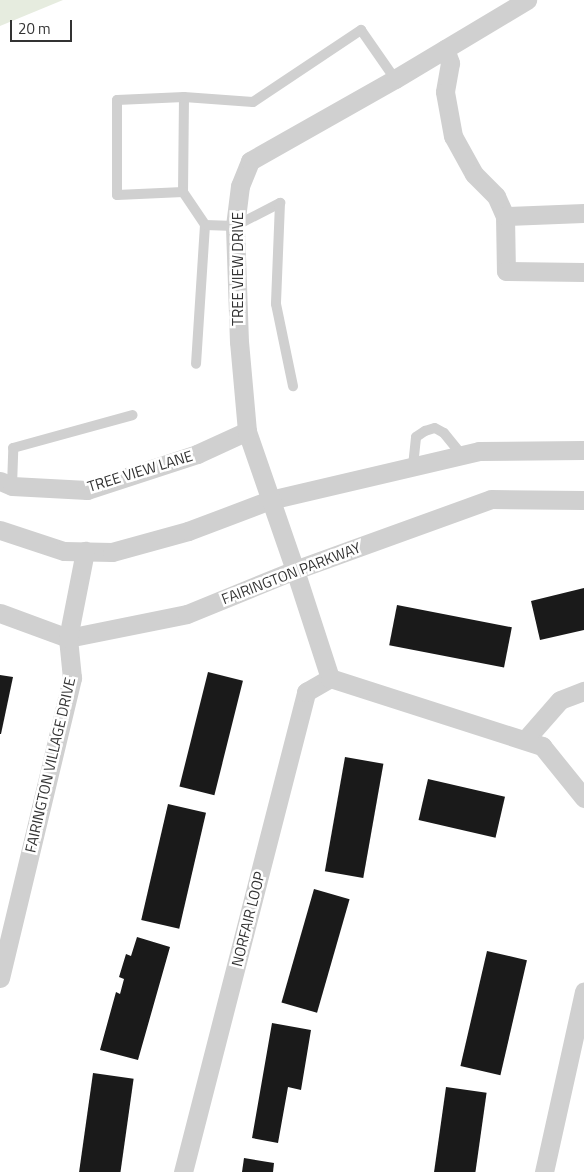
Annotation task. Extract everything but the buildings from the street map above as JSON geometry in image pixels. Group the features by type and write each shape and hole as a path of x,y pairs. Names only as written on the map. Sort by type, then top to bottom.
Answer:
{"street":[{"name":"TREE VIEW DRIVE","path":"295,570 247,431 239,342 235,226 240,186 250,161 279,143 395,80 520,2"},
{"path":"445,49 450,63 445,92 453,136 474,174 496,196 505,216 506,271 584,272"},
{"path":"505,216 584,213"},
{"name":"TREE VIEW LANE","path":"6,483 88,490 197,454 247,431"},
{"path":"0,530 64,551 112,552 170,536 270,500 479,451 584,450"},
{"name":"FAIRINGTON PARKWAY","path":"68,638 187,614 295,570 491,499 584,500"},
{"name":"FAIRINGTON VILLAGE DRIVE","path":"0,978 72,678 68,638 85,551"},
{"path":"295,570 330,678 542,746 584,798"},
{"path":"0,614 68,638"},
{"name":"NORFAIR LOOP","path":"183,1172 306,692 330,678"},
{"path":"525,740 560,700 584,691"},
{"path":"544,1172 584,991"}],"lane":[{"path":"183,192 118,195 117,100 184,97 253,102 361,30 395,80"},
{"path":"184,97 183,192 205,225 196,364"},
{"path":"205,225 235,226 280,203 276,304 293,386"},
{"path":"6,483 14,448 132,415"},
{"path":"413,466 416,437 434,428 444,433 462,455"}],"shaded area":[{"path":"0,0 63,0 0,26"}]}
